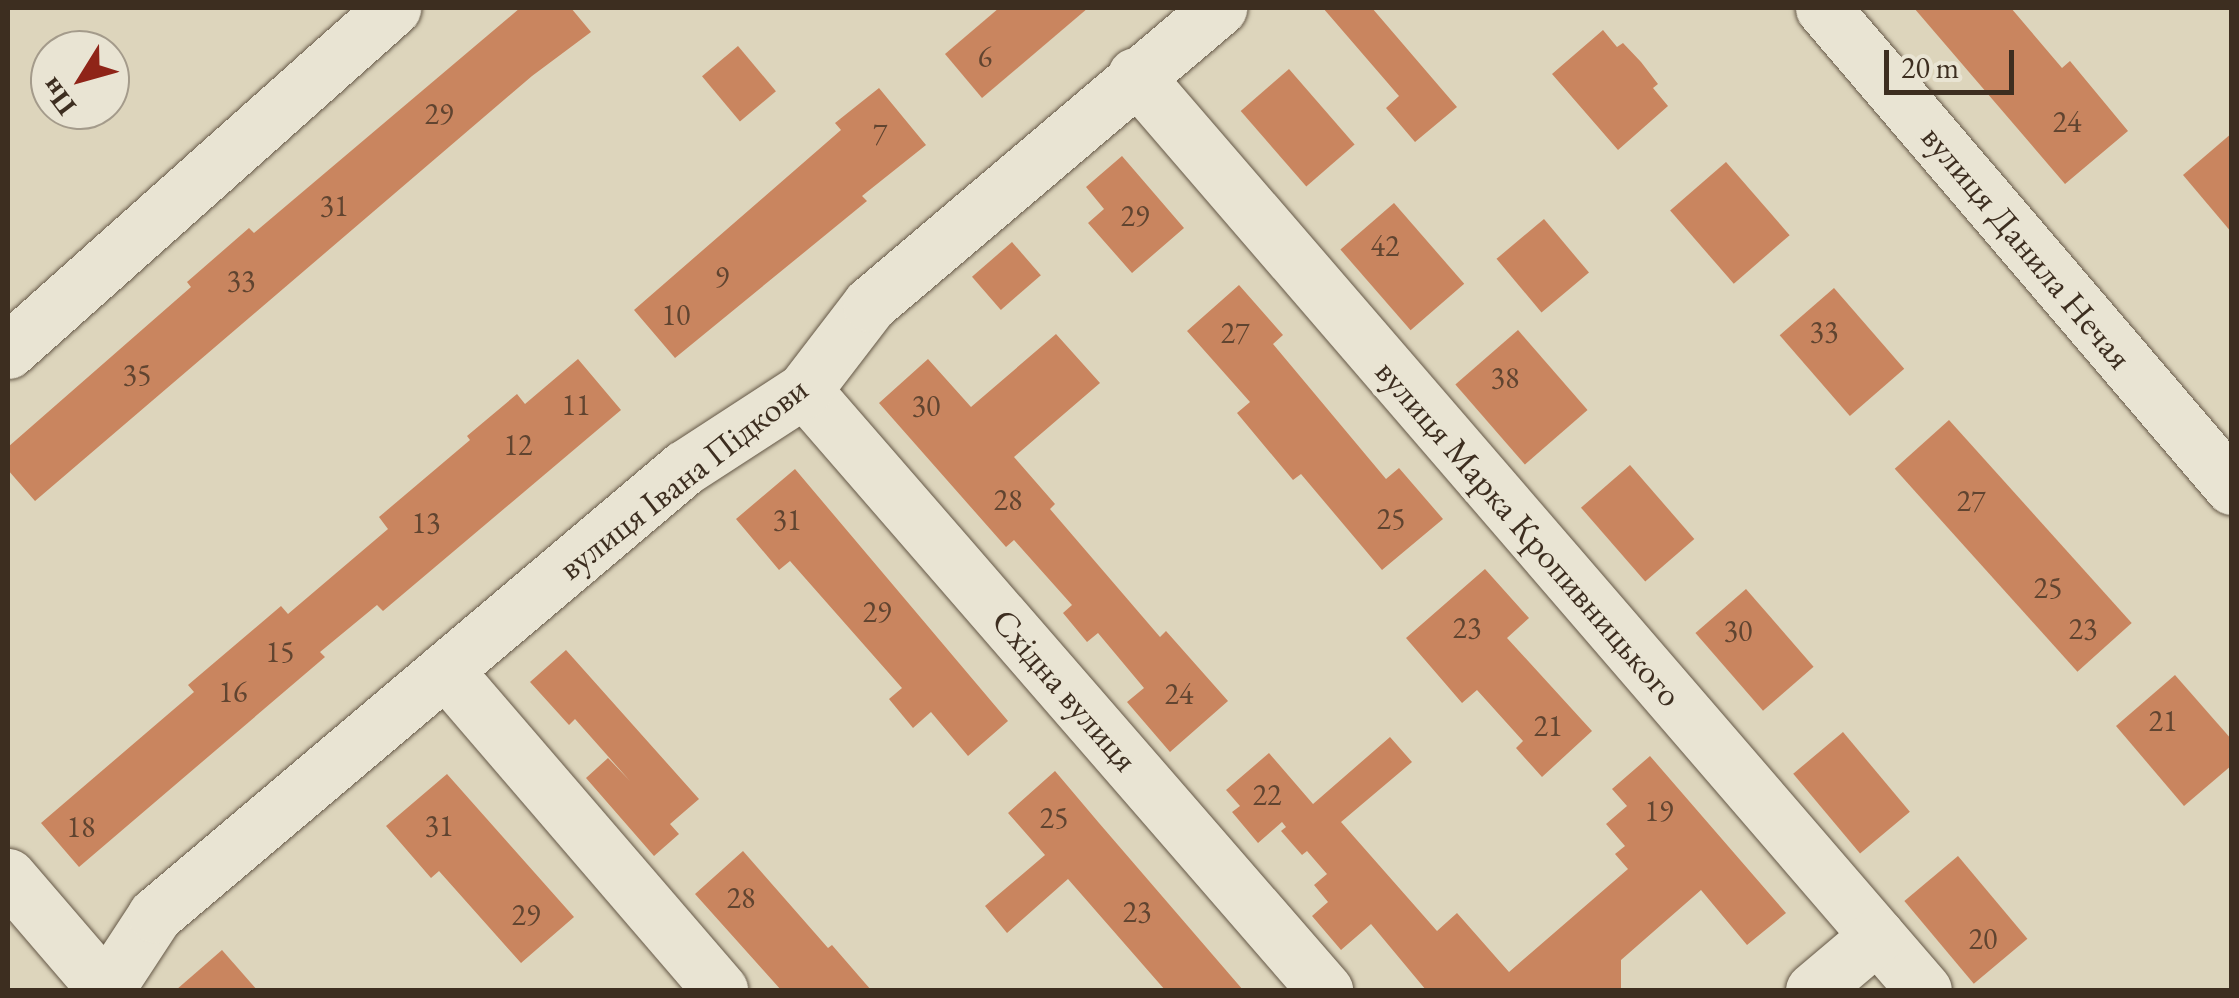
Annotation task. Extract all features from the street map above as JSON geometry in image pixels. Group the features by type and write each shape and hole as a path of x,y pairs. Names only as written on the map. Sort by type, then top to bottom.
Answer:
{"street":[{"path":"8,351 394,8"},
{"name":"вулиця Івана Підкови","path":"106,990 155,915 684,468 804,390 870,304 1135,75 1219,8"},
{"name":"вулиця Данила Нечая","path":"1823,8 2232,487"},
{"name":"вулиця Марка Кропивницького","path":"1135,75 1924,990"},
{"name":"Східна вулиця","path":"804,390 1325,990"},
{"path":"446,670 720,990"},
{"path":"8,876 106,990"},
{"path":"1813,990 1877,936"}],"building":[{"path":"520,8 571,8 591,32 532,76 35,501 8,470 8,447 191,287 187,282 249,228 254,233"},
{"path":"999,8 1088,8 982,98 945,54"},
{"path":"1323,8 1372,8 1457,107 1415,142 1386,108 1399,96"},
{"path":"1914,8 2011,8 2062,68 2070,61 2128,131 2065,184"},
{"path":"1603,30 1617,47 1623,43 1641,62 1658,84 1653,88 1668,106 1618,150 1552,74"},
{"path":"738,46 776,91 740,121 702,76"},
{"path":"1289,69 1355,144 1306,186 1241,111"},
{"path":"879,88 926,145 862,196 867,201 675,358 634,310 841,130 835,123"},
{"path":"2232,133 2232,233 2183,175"},
{"path":"1122,156 1184,228 1132,273 1088,223 1104,209 1086,187"},
{"path":"1726,162 1790,235 1734,284 1670,211"},
{"path":"1394,203 1464,284 1411,330 1340,250"},
{"path":"1544,219 1589,273 1542,312 1497,259"},
{"path":"1012,242 1041,275 1001,310 972,277"},
{"path":"1239,285 1283,335 1273,344 1386,479 1399,468 1443,519 1382,570 1301,474 1293,480 1237,413 1250,402 1187,331"},
{"path":"1834,288 1904,369 1850,416 1780,335"},
{"path":"1518,330 1588,410 1525,464 1455,384"},
{"path":"1056,334 1100,383 1014,457 1055,504 1050,509 1160,637 1166,631 1228,701 1170,752 1127,702 1144,688 1098,633 1087,642 1063,613 1072,605 1014,540 1006,547 879,403 928,359 971,407"},
{"path":"578,359 621,410 383,611 377,605 320,652 325,657 79,867 41,823 194,692 188,685 281,606 288,614 388,529 379,517 470,440 467,436 517,394 525,404"},
{"path":"1949,420 2132,623 2077,672 1895,469"},
{"path":"1630,465 1694,539 1645,582 1581,508"},
{"path":"795,469 1008,721 968,756 931,712 913,728 889,699 902,688 790,561 779,570 736,519"},
{"path":"1485,569 1529,618 1507,638 1592,731 1542,777 1516,748 1523,741 1477,690 1462,703 1406,638"},
{"path":"1746,589 1814,667 1763,711 1695,633"},
{"path":"566,650 699,799 670,824 679,834 654,856 586,778 608,758 630,781 575,719 569,725 530,682"},
{"path":"2175,675 2232,740 2232,765 2184,806 2116,726"},
{"path":"1843,732 1910,812 1860,853 1793,774"},
{"path":"1390,737 1412,762 1341,822 1437,931 1457,913 1509,972 1628,869 1615,854 1625,846 1606,824 1627,806 1612,789 1650,756 1786,913 1747,945 1701,890 1621,960 1621,990 1426,990 1371,924 1341,950 1312,916 1328,902 1314,885 1327,874 1307,851 1302,855 1281,831 1286,827 1282,822 1258,843 1232,812 1240,806 1226,790 1269,753 1313,804"},
{"path":"1055,771 1243,990 1165,990 1068,879 1007,933 985,906 1045,855 1008,813"},
{"path":"447,774 574,917 521,963 439,871 431,878 386,826"},
{"path":"743,851 828,948 832,945 871,990 781,990 695,894"},
{"path":"1958,856 2027,939 1974,984 1904,901"},
{"path":"222,950 257,990 176,990"}]}
